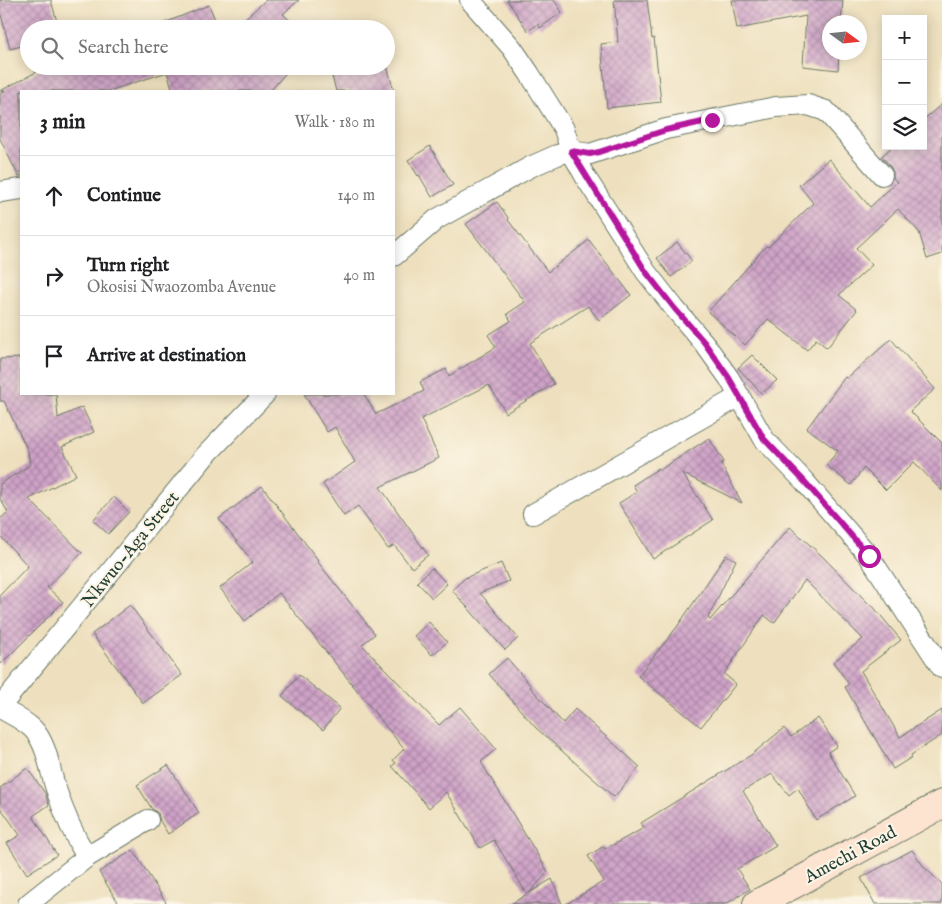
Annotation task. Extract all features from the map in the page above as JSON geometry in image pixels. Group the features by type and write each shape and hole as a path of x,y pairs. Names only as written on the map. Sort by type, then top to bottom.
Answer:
{"main road":[{"name":"Amechi Road","path":"757,904 942,804"}],"street":[{"path":"470,0 512,48 529,73 564,129 571,151 646,272 704,342 740,396 756,428 869,556 942,668"},
{"path":"395,255 437,220 486,191 530,167 571,151 590,154 666,130 776,107 808,105 826,111 882,175"},
{"path":"0,192 20,189"},
{"name":"Nkwuo-Aga Street","path":"0,708 205,456 264,395"},
{"path":"533,514 740,396"},
{"path":"0,708 18,718 33,730 43,745 64,810 78,842 88,856"},
{"path":"28,904 88,856 148,820"}],"building":[{"path":"0,0 51,0 57,20 20,20 20,46 10,49 0,11"},
{"path":"266,0 299,0 283,14 289,20 243,20"},
{"path":"507,0 554,0 562,12 540,28 538,24 528,31"},
{"path":"614,0 647,0 652,39 654,38 661,102 607,108 601,44 618,42"},
{"path":"732,0 843,0 842,15 822,15 822,60 839,60 838,70 803,66 806,16 737,29"},
{"path":"209,5 215,20 172,20"},
{"path":"31,75 158,75 112,90 20,90 20,177 0,139 0,94 5,91 0,91"},
{"path":"168,75 284,75 271,90 173,90"},
{"path":"332,75 390,75 394,90 336,90"},
{"path":"942,104 942,254 927,259 919,232 898,209 856,248 872,265 839,295 857,310 827,348 816,339 807,350 768,319 745,345 708,312 766,246 768,247 813,203 799,185 829,159 870,207 897,182 893,178 891,168 882,156 889,150 927,150 927,117"},
{"path":"430,146 453,185 432,197 408,160"},
{"path":"497,202 508,220 548,272 589,240 631,295 599,320 588,306 530,343 554,384 506,413 489,385 421,419 439,458 380,487 428,555 412,568 394,545 388,549 358,506 344,516 323,484 355,462 335,427 327,432 305,395 365,395 376,414 424,391 420,382 446,369 449,376 496,347 488,335 511,321 507,314 525,302 466,224"},
{"path":"677,242 692,261 671,277 657,258"},
{"path":"891,339 935,389 910,411 942,443 942,491 914,462 886,490 864,468 851,485 826,465 838,451 807,428 845,377 847,378"},
{"path":"752,355 777,380 762,394 738,368"},
{"path":"20,358 20,395 56,395 58,418 82,407 94,432 62,447 76,475 29,499 82,553 47,587 63,602 0,665 0,595 28,566 0,536 0,519 8,512 0,499 0,484 30,465 28,451 4,401 0,401 0,359"},
{"path":"709,438 724,462 721,464 742,503 682,473 713,520 653,559 619,503 637,492 633,485"},
{"path":"262,486 317,561 375,634 362,645 439,725 460,707 496,749 481,762 548,872 529,893 552,879 562,904 511,904 527,894 494,840 480,848 446,792 429,808 392,766 396,763 393,760 404,749 279,593 245,621 220,588 253,562 219,519"},
{"path":"114,497 129,512 108,534 93,520"},
{"path":"790,527 872,605 901,640 861,671 900,737 942,710 942,735 893,769 845,687 849,684 833,662 863,639 805,580 774,623 764,615 724,674 736,684 701,727 638,676 677,627 726,555 736,560 708,618 710,620"},
{"path":"501,563 509,581 480,593 518,638 505,650 452,590 465,578"},
{"path":"432,568 447,584 432,598 417,582"},
{"path":"130,605 182,675 143,703 92,634"},
{"path":"429,622 447,642 432,655 414,636"},
{"path":"507,658 530,687 563,723 575,709 640,767 614,797 536,728 489,674"},
{"path":"299,675 340,708 323,730 282,696"},
{"path":"818,718 837,746 828,752 855,796 816,820 798,788 789,795 772,774 743,791 776,846 737,869 750,889 726,904 566,904 604,881 588,856 604,846 605,849 644,828 641,823 751,755 784,728 791,737"},
{"path":"168,765 199,813 168,834 160,821 158,813 152,809 137,785"},
{"path":"27,768 45,793 49,805 33,816 57,855 27,874 7,843 20,835 0,807 0,788"},
{"path":"133,850 167,904 119,904 99,872"},
{"path":"912,850 925,868 942,884 942,904 875,904 861,878"}],"route":[{"path":"712,120 666,130 590,154 571,151 646,272 704,342 729,378 764,439 804,481 869,556"}]}
